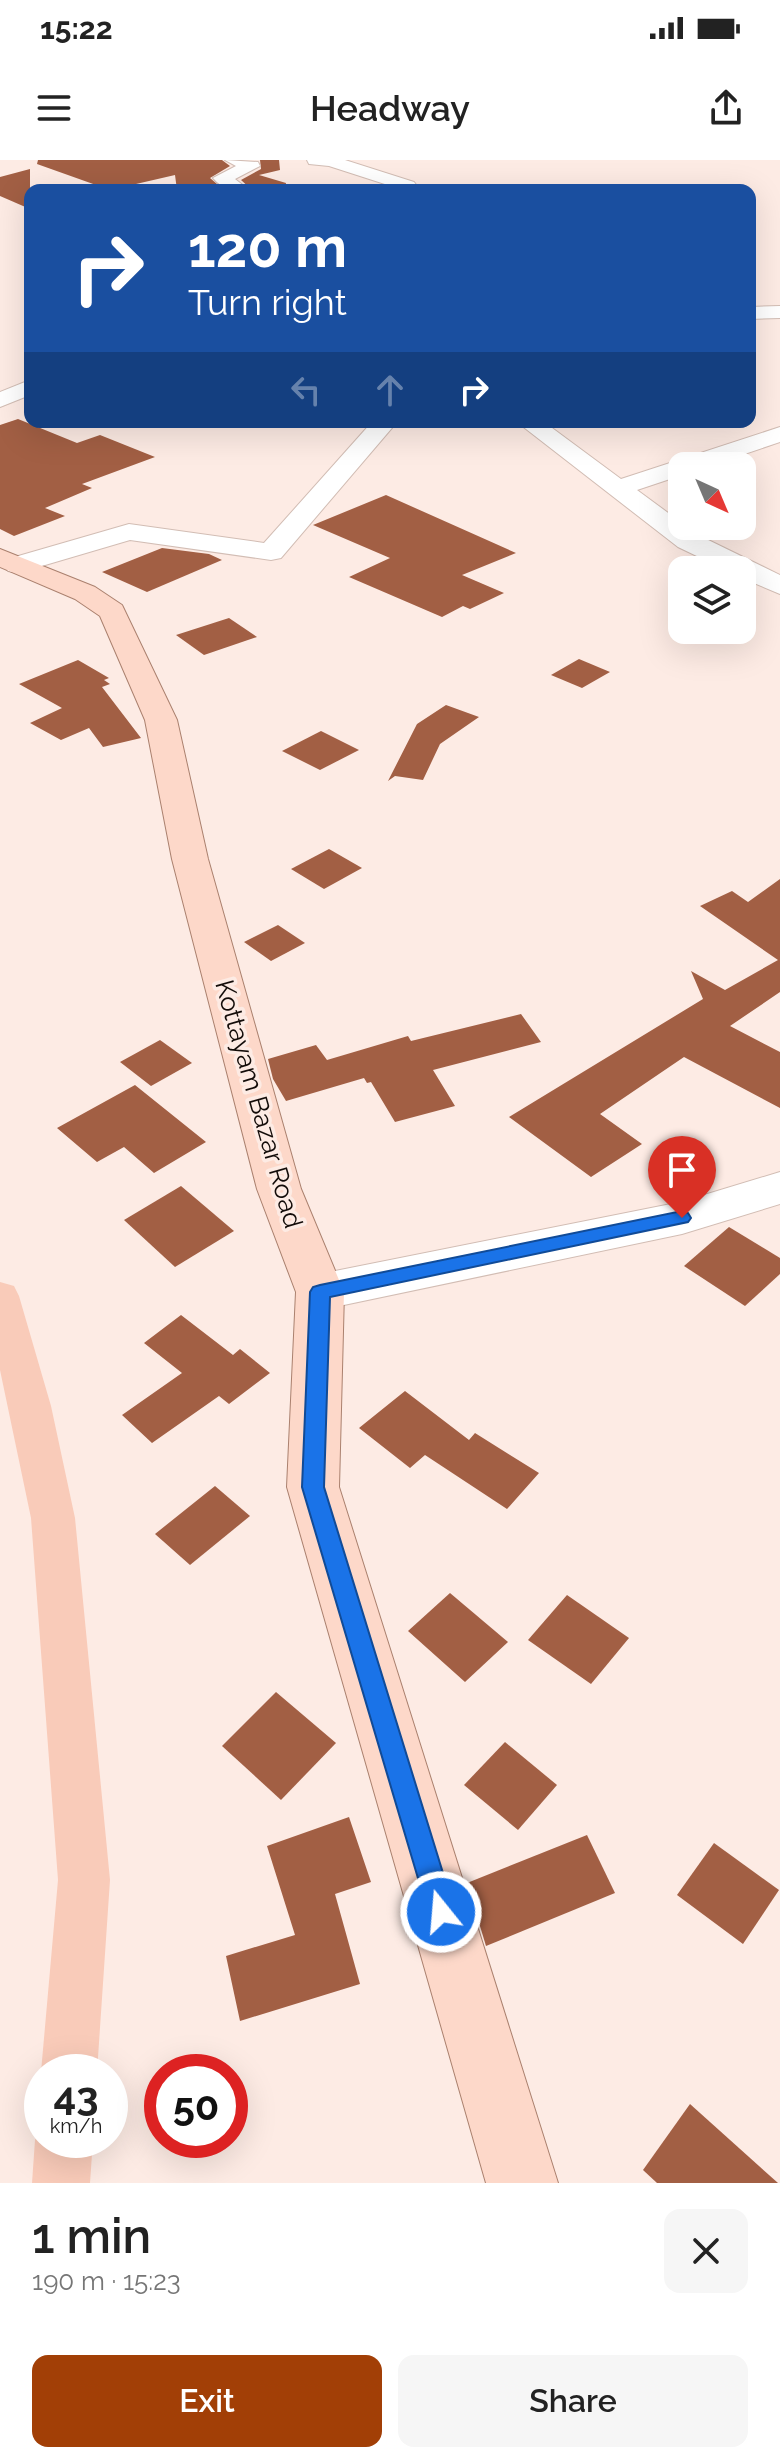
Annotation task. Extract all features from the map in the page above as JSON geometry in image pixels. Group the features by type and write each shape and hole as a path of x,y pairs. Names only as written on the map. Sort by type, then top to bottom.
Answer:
{"main road":[{"name":"Kottayam Bazar Road","path":"9,561 85,593 112,611 161,720 190,859 279,1189 320,1292 313,1487 522,2183"}],"street":[{"path":"228,184 222,178 259,165 233,160"},
{"path":"327,160 402,184"},
{"path":"203,182 211,184"},
{"path":"756,313 780,312"},
{"path":"0,400 24,390"},
{"path":"9,561 129,532 271,552 380,428"},
{"path":"537,428 688,541 737,568 780,586"},
{"path":"748,428 780,432"},
{"path":"725,452 780,432"},
{"path":"618,488 668,472"},
{"path":"320,1292 682,1218 780,1188"}],"building":[{"path":"38,160 222,160 230,166 210,178 217,184 176,184 175,175 136,184 93,184 37,164"},
{"path":"260,160 279,160 280,170 259,175 286,184 245,184 241,180 261,169"},
{"path":"30,169 30,184 24,184 24,206 0,196 0,177"},
{"path":"18,419 24,421 24,428 40,428 77,443 100,435 155,457 82,484 92,488 45,508 65,516 14,536 0,529 0,425"},
{"path":"386,495 516,553 462,575 504,593 470,609 463,606 442,617 349,577 390,558 313,525"},
{"path":"162,548 209,554 222,560 147,592 102,572"},
{"path":"229,618 257,637 204,655 176,635"},
{"path":"579,659 610,672 582,688 551,675"},
{"path":"78,660 109,678 104,680 110,684 102,687 141,738 103,747 89,728 61,740 30,723 62,708 19,684"},
{"path":"446,705 479,717 440,744 423,780 395,776 388,781 417,724"},
{"path":"321,731 359,750 320,770 282,751"},
{"path":"329,849 362,868 324,889 291,869"},
{"path":"780,879 780,992 730,1026 780,1052 780,1108 684,1057 600,1114 642,1144 591,1177 509,1117 703,999 691,971 725,990 778,960 700,906 732,891 748,902"},
{"path":"278,925 305,943 271,961 244,942"},
{"path":"521,1014 541,1042 433,1070 455,1106 395,1122 371,1082 367,1083 364,1078 286,1101 273,1079 268,1059 316,1045 327,1060 408,1036 411,1041"},
{"path":"160,1040 192,1063 151,1086 120,1062"},
{"path":"135,1085 206,1142 154,1173 124,1147 97,1162 57,1128"},
{"path":"181,1186 234,1231 175,1267 124,1220"},
{"path":"729,1227 780,1258 780,1274 745,1306 684,1266"},
{"path":"181,1315 233,1355 240,1349 270,1373 229,1404 219,1396 152,1443 122,1415 182,1373 144,1343"},
{"path":"405,1391 469,1440 475,1433 539,1473 507,1509 425,1455 410,1468 359,1428"},
{"path":"215,1486 250,1516 190,1565 155,1534"},
{"path":"450,1593 508,1642 465,1682 408,1631"},
{"path":"567,1595 629,1638 591,1684 528,1640"},
{"path":"276,1692 336,1743 281,1800 222,1746"},
{"path":"505,1742 557,1785 518,1830 464,1785"},
{"path":"349,1817 371,1882 335,1894 360,1984 240,2021 226,1956 295,1935 267,1846"},
{"path":"587,1835 615,1893 486,1946 467,1883"},
{"path":"714,1843 779,1890 743,1944 677,1895"},
{"path":"690,2104 778,2183 657,2183 643,2170"}],"waterway":[{"path":"0,1296 30,1406 53,1518 84,1880 70,2054"},
{"path":"61,2183 63,2158"}],"route":[{"path":"441,1912 313,1487 320,1292 682,1218"}]}
